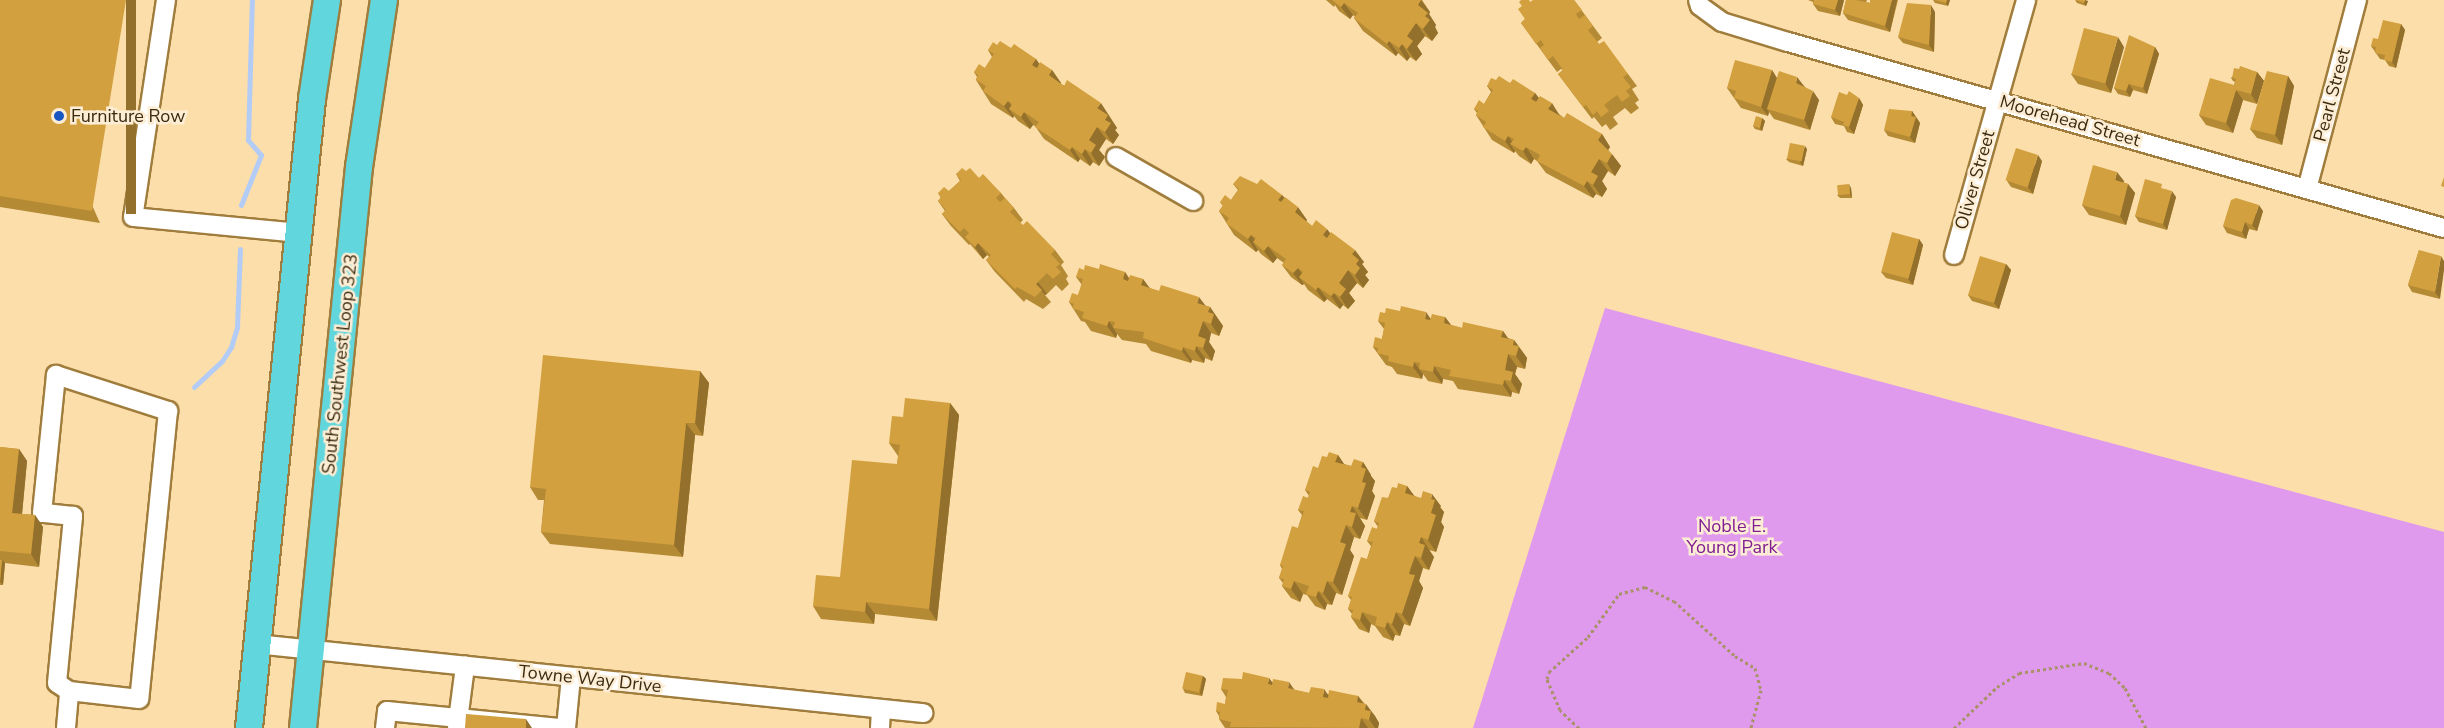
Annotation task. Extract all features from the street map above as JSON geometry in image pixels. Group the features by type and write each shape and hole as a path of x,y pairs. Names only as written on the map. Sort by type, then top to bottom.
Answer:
{"highway":[{"path":"249,728 298,232 327,0"},
{"name":"South Southwest Loop 323","path":"303,728 359,167 384,0"}],"street":[{"path":"166,0 133,217 298,232"},
{"name":"Oliver Street","path":"1954,255 2026,0"},
{"name":"Pearl Street","path":"2307,189 2357,0"},
{"name":"Moorehead Street","path":"1699,3 1722,22 2444,228"},
{"path":"1116,157 1193,201"},
{"path":"56,375 168,411 139,699 69,691 57,683 73,516 42,513 56,375"},
{"name":"Towne Way Drive","path":"256,644 923,713"},
{"path":"458,723 465,666"},
{"path":"566,728 571,677"},
{"path":"66,728 69,691"},
{"path":"880,728 881,709"},
{"path":"385,728 387,711 458,723 559,728"}],"path":[{"path":"1579,728 1560,710 1549,685 1549,672 1588,637 1619,594 1645,587 1674,601 1735,656 1755,668 1761,690 1751,728"},
{"path":"1954,728 1997,687 2019,673 2084,663 2109,673 2125,688 2146,728"}],"green space":[{"name":"Noble E. Young Park","path":"1605,308 2444,532 2444,728 1473,728"}],"building":[{"name":"Furniture Row","path":"0,0 126,0 92,211 0,196"},
{"path":"1332,0 1421,0 1418,5 1428,13 1425,16 1430,20 1423,29 1416,23 1407,36 1413,41 1407,49 1402,44 1399,48 1389,41 1387,44 1354,18 1358,13 1344,3 1341,7"},
{"path":"1521,0 1530,2 1533,0 1574,0 1582,10 1576,14 1579,19 1585,15 1593,26 1588,30 1599,44 1604,41 1628,74 1623,77 1631,87 1626,91 1630,96 1622,102 1617,95 1604,105 1609,111 1601,117 1597,111 1593,115 1586,105 1583,107 1558,74 1563,70 1553,56 1548,60 1540,48 1544,45 1541,40 1536,44 1521,23 1525,19 1518,9 1522,6 1519,2"},
{"path":"1814,0 1838,0 1835,10 1813,4"},
{"path":"1846,0 1870,3 1870,0 1892,0 1885,26 1843,13"},
{"path":"1907,3 1931,5 1929,45 1898,37"},
{"path":"2383,20 2401,24 2392,62 2384,60 2385,55 2375,53 2376,47 2371,46 2373,38 2378,39"},
{"path":"2084,28 2118,37 2105,83 2072,74"},
{"path":"2129,35 2155,47 2143,88 2129,84 2130,80 2126,91 2114,88"},
{"path":"1000,41 1011,48 1014,44 1036,59 1032,65 1037,68 1040,62 1052,70 1049,75 1064,86 1067,80 1101,103 1097,108 1108,115 1105,120 1111,123 1105,132 1097,127 1089,140 1096,145 1091,153 1085,149 1082,154 1072,147 1070,150 1035,127 1039,122 1024,112 1021,117 1009,109 1012,104 1008,101 1004,106 983,91 986,86 976,80 978,75 974,72 979,64 985,68 994,54 988,50 993,42 997,45"},
{"path":"1735,60 1772,70 1761,107 1734,98 1736,91 1727,88"},
{"path":"2240,66 2257,72 2251,94 2236,90 2226,123 2199,115 2210,78 2234,85"},
{"path":"2234,68 2239,69 2237,79 2232,78"},
{"path":"1779,71 1797,77 1796,83 1813,91 1804,120 1767,109"},
{"path":"2267,71 2288,76 2275,135 2250,129"},
{"path":"1499,76 1510,83 1513,79 1535,93 1531,99 1536,102 1540,96 1552,103 1548,109 1564,118 1567,113 1602,134 1598,140 1612,154 1607,163 1599,159 1591,172 1598,176 1593,185 1587,181 1584,186 1537,161 1540,155 1526,147 1523,151 1510,144 1514,139 1508,136 1505,141 1483,127 1486,122 1476,115 1478,111 1474,109 1479,100 1484,104 1493,90 1487,86 1491,78 1496,80"},
{"path":"1849,91 1859,98 1849,127 1843,125 1844,122 1831,117 1839,92 1847,95"},
{"path":"1889,109 1912,111 1911,116 1916,117 1910,137 1884,130"},
{"path":"1756,116 1762,118 1760,128 1753,126"},
{"path":"1790,143 1805,146 1802,162 1787,159"},
{"path":"2016,148 2038,155 2027,187 2005,180"},
{"path":"2093,165 2117,172 2115,180 2128,184 2120,216 2082,205"},
{"path":"962,168 966,171 970,168 979,178 983,174 1001,193 996,198 1000,202 1005,198 1014,208 1010,212 1023,225 1027,221 1055,250 1051,254 1060,264 1056,267 1061,272 1053,279 1047,273 1036,284 1042,290 1035,297 1017,287 1015,289 986,260 991,255 978,243 975,247 965,237 969,233 964,228 960,232 942,214 946,210 938,201 941,197 938,193 944,187 949,191 961,180 956,174"},
{"path":"1240,176 1257,184 1261,179 1282,195 1278,200 1281,202 1285,197 1298,207 1295,212 1312,226 1316,220 1327,229 1323,235 1327,238 1331,232 1355,250 1352,254 1359,260 1356,264 1360,268 1355,275 1348,270 1339,283 1346,289 1340,297 1334,293 1331,296 1318,287 1316,290 1299,277 1303,272 1298,268 1293,273 1282,265 1286,259 1268,246 1264,251 1253,242 1256,238 1251,235 1248,239 1226,223 1229,218 1219,211 1223,205 1220,202 1225,195 1231,200 1239,189 1233,184"},
{"path":"2145,179 2162,184 2161,188 2172,191 2163,224 2135,216"},
{"path":"1849,184 1850,194 1838,195 1837,185"},
{"path":"2236,198 2259,205 2252,225 2245,222 2242,232 2223,226 2231,200"},
{"path":"1892,232 1919,239 1908,279 1881,272"},
{"path":"2419,250 2441,256 2435,292 2408,285"},
{"path":"1980,256 2006,264 1994,303 1968,295"},
{"path":"1100,264 1125,272 1123,279 1128,281 1130,275 1143,279 1141,285 1159,291 1161,285 1199,297 1197,303 1210,307 1208,312 1214,314 1211,324 1203,321 1198,336 1206,339 1203,348 1196,346 1195,351 1183,347 1182,351 1143,338 1144,332 1113,328 1115,322 1109,321 1107,326 1082,318 1084,312 1072,308 1074,304 1069,302 1072,293 1078,295 1083,279 1076,277 1079,268 1084,270 1085,265 1099,269"},
{"path":"1401,306 1426,312 1425,319 1430,320 1432,314 1445,317 1444,323 1462,328 1463,322 1503,331 1501,337 1514,340 1513,345 1519,346 1516,356 1508,354 1505,370 1513,372 1511,381 1504,380 1503,385 1449,376 1451,370 1434,366 1433,372 1419,369 1420,363 1414,362 1413,367 1388,361 1389,356 1377,353 1378,348 1373,347 1375,337 1382,339 1385,323 1378,321 1380,312 1385,313 1386,308 1400,311"},
{"path":"543,355 700,371 695,423 686,423 674,545 541,532 546,489 530,487"},
{"path":"905,398 950,403 929,609 866,602 865,612 813,606 816,575 840,577 852,460 897,464 900,445 889,443 892,416 903,417"},
{"path":"0,447 19,449 12,513 35,515 31,554 0,551"},
{"path":"1329,452 1338,455 1335,462 1351,466 1354,459 1363,462 1361,467 1366,469 1362,482 1366,483 1358,508 1352,506 1350,512 1356,513 1352,527 1346,525 1340,542 1346,544 1333,582 1327,581 1323,593 1318,591 1316,597 1306,594 1309,586 1294,581 1291,589 1282,586 1284,579 1279,578 1283,566 1280,565 1292,526 1298,528 1304,511 1298,510 1303,496 1308,498 1310,492 1305,490 1313,466 1318,468 1322,456 1327,457"},
{"path":"1398,483 1407,486 1405,493 1421,498 1423,491 1432,494 1431,499 1435,500 1431,513 1436,515 1428,540 1421,537 1419,543 1425,545 1421,558 1415,556 1410,569 1409,574 1415,575 1402,614 1396,612 1392,624 1387,622 1385,628 1375,625 1377,617 1362,612 1360,620 1351,617 1353,610 1348,609 1352,597 1348,596 1361,557 1367,559 1373,542 1367,541 1372,527 1377,529 1379,523 1374,521 1382,497 1388,498 1392,487 1397,488"},
{"path":"1186,672 1203,676 1199,692 1182,689"},
{"path":"1243,672 1269,678 1268,684 1272,685 1273,679 1289,682 1288,688 1309,693 1311,687 1324,689 1323,697 1328,698 1329,690 1358,696 1357,702 1366,704 1365,710 1371,711 1369,720 1361,718 1359,728 1230,727 1231,722 1219,719 1220,712 1216,711 1217,702 1225,704 1228,690 1221,689 1223,678 1242,679"},
{"path":"466,714 526,719 526,728 465,728"}],"waterway":[{"path":"241,205 261,155 248,140 252,0"},
{"path":"194,387 222,361 231,347 237,327 240,249"}],"place":[{"name":"Furniture Row","path":"59,116"}]}
